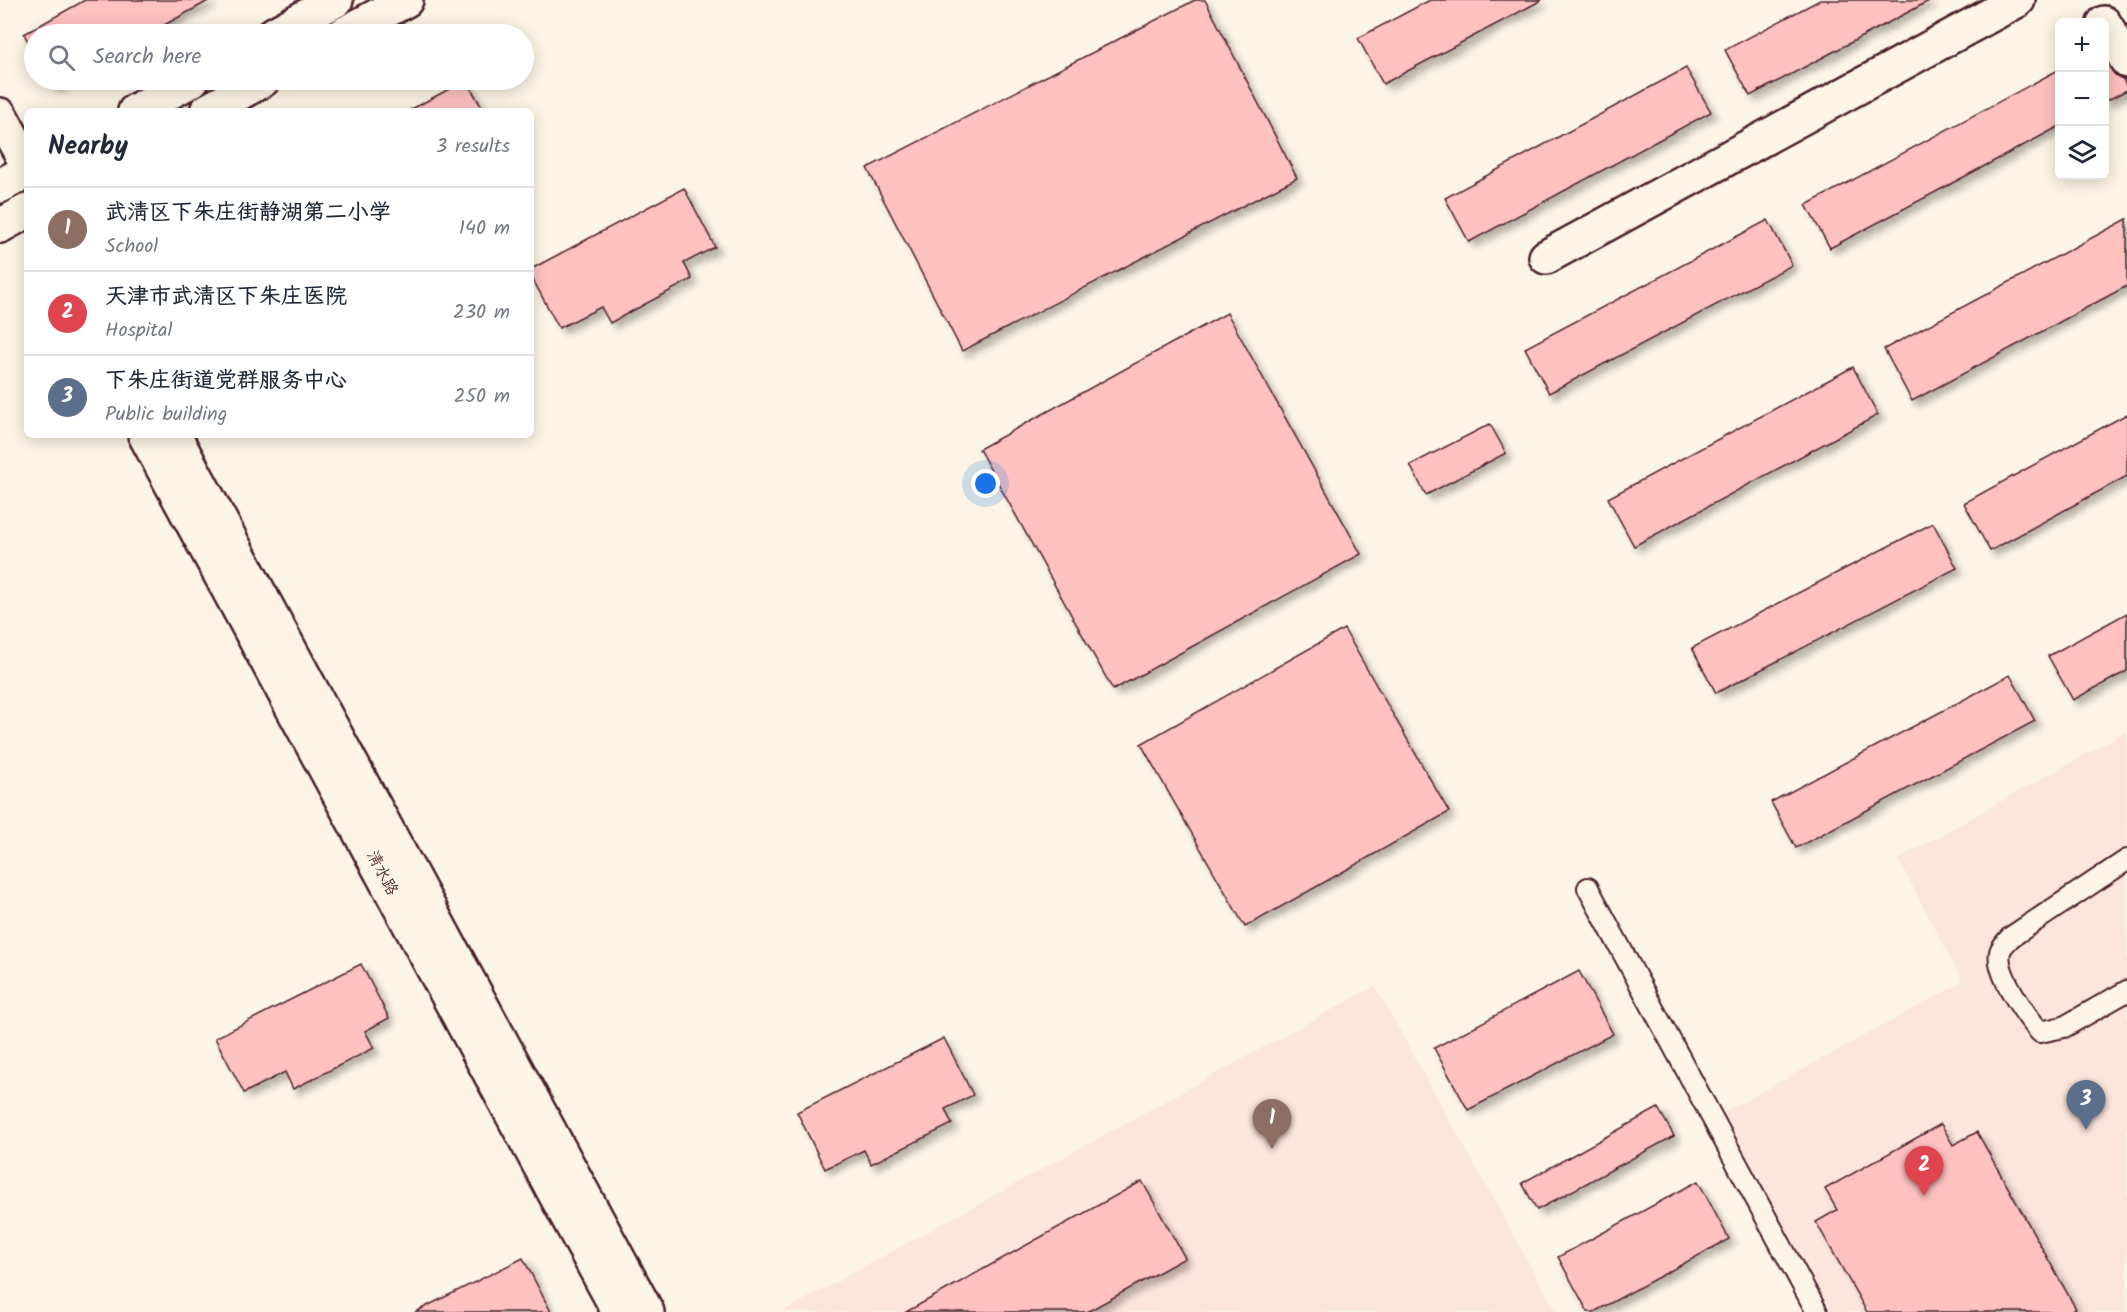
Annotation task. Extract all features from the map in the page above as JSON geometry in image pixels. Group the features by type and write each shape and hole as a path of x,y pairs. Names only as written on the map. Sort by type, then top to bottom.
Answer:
{"street":[{"path":"292,24 336,0"},
{"path":"362,24 406,0"},
{"path":"1546,257 2018,0"},
{"path":"2090,0 2101,18"},
{"path":"2109,31 2127,61"},
{"path":"141,108 174,90"},
{"path":"212,108 245,90"},
{"path":"0,115 19,218"},
{"name":"清水路","path":"147,438 619,1312"},
{"name":"清水路","path":"176,438 647,1312"}],"lane":[{"path":"2127,860 2011,937 2000,950 2000,968 2029,1020 2040,1032 2064,1027 2127,992"},
{"path":"1588,888 1817,1312"}],"shaded area":[{"path":"2127,731 2127,1312 1832,1312 1721,1114 1963,982 1898,859"},
{"path":"1375,986 1556,1312 782,1312"}],"building":[{"path":"85,0 210,0 166,24 42,24"},
{"path":"1195,0 1205,0 1297,178 962,351 867,168"},
{"path":"1430,0 1542,0 1383,84 1358,38"},
{"path":"1820,0 1931,0 1750,96 1725,50"},
{"path":"2109,54 2127,87 2127,90 2109,99"},
{"path":"1686,68 1711,112 1469,242 1445,198"},
{"path":"2055,72 2055,129 1830,248 1806,205"},
{"path":"447,90 472,90 482,108 414,108"},
{"path":"684,188 715,247 684,263 692,279 610,323 601,307 559,328 534,282 534,267"},
{"path":"2127,219 2127,286 1912,401 1884,349"},
{"path":"1768,220 1792,265 1549,393 1525,348"},
{"path":"1227,313 1361,554 1113,690 979,449"},
{"path":"1853,367 1878,415 1634,546 1608,498"},
{"path":"2127,414 2127,476 1990,551 1964,503"},
{"path":"1490,424 1506,453 1426,495 1410,465"},
{"path":"1933,523 1957,568 1716,693 1692,648"},
{"path":"2127,613 2127,671 2073,700 2048,656"},
{"path":"1344,629 1449,812 1245,927 1141,744"},
{"path":"2010,675 2035,721 1796,848 1771,802"},
{"path":"361,964 389,1018 365,1031 374,1048 293,1089 285,1072 244,1093 215,1038"},
{"path":"1579,971 1613,1034 1468,1110 1434,1048"},
{"path":"944,1038 973,1095 945,1109 952,1124 871,1164 864,1150 825,1169 797,1112"},
{"path":"1658,1108 1674,1136 1537,1210 1522,1183"},
{"path":"1941,1124 1953,1145 1977,1132 2076,1309 2070,1312 1867,1312 1816,1222 1837,1210 1825,1189"},
{"path":"1142,1181 1185,1258 1087,1312 906,1312"},
{"path":"1698,1181 1729,1239 1594,1312 1588,1312 1558,1257"},
{"path":"523,1258 551,1312 415,1312"}],"place":[{"name":"下朱庄街道党群服务中心","path":"2086,1130"},
{"name":"武清区下朱庄街静湖第二小学","path":"1272,1149"},
{"name":"天津市武清区下朱庄医院","path":"1924,1196"}]}
